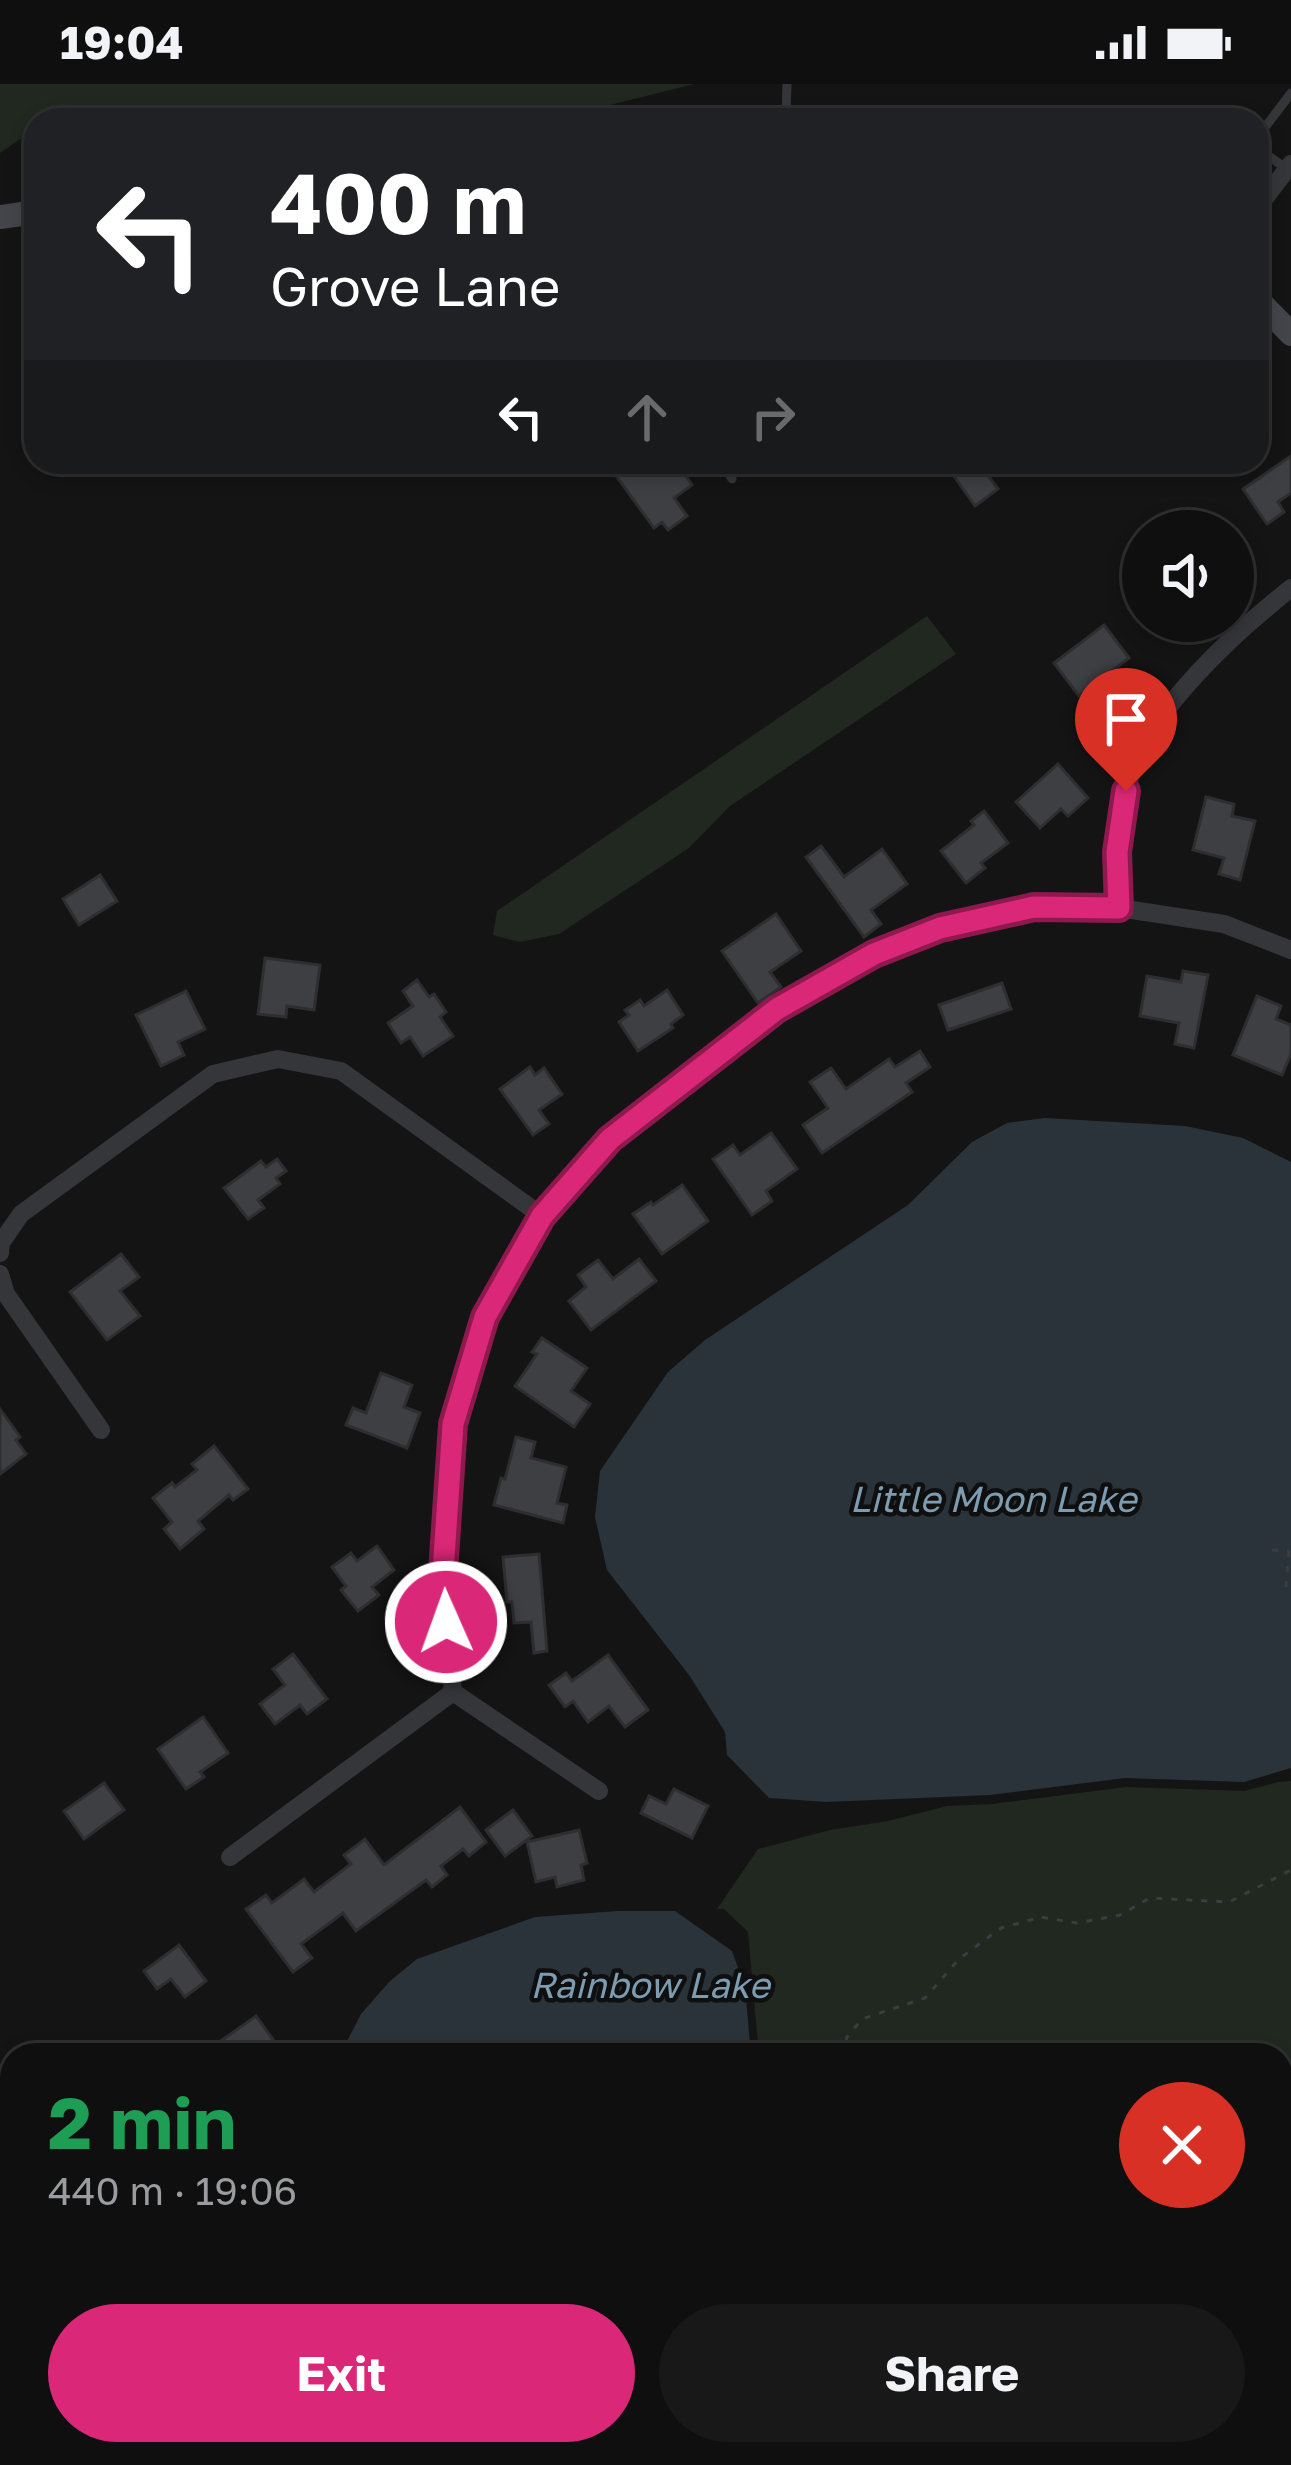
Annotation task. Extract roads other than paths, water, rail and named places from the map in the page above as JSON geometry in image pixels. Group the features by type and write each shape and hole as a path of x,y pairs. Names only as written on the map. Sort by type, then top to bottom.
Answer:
{"street":[{"path":"1269,192 1289,166"},
{"path":"1269,311 1291,334"},
{"path":"1119,908 1117,852 1126,791 1144,738 1224,643 1291,588"},
{"path":"599,1791 453,1691 442,1587 453,1424 485,1317 542,1216 610,1139 777,1009 874,954 940,928 1034,907 1119,908 1224,924 1291,950"},
{"path":"0,1253 1,1243 21,1214 213,1074 278,1059 341,1071 542,1216"},
{"path":"0,1274 6,1294 101,1430"},
{"path":"230,1857 453,1691"}],"lane":[{"path":"1269,122 1291,93"},
{"path":"730,474 732,478"}],"water":[{"name":"Little Moon Lake","path":"1045,1118 1185,1126 1243,1138 1291,1162 1291,1768 1244,1782 1125,1778 990,1795 826,1802 769,1798 727,1755 725,1732 689,1675 607,1570 595,1517 600,1471 668,1372 705,1340 908,1205 972,1142 1007,1123"},
{"name":"Rainbow Lake","path":"675,1911 732,1951 745,1987 750,2043 346,2043 361,2014 417,1959 535,1917"}]}
